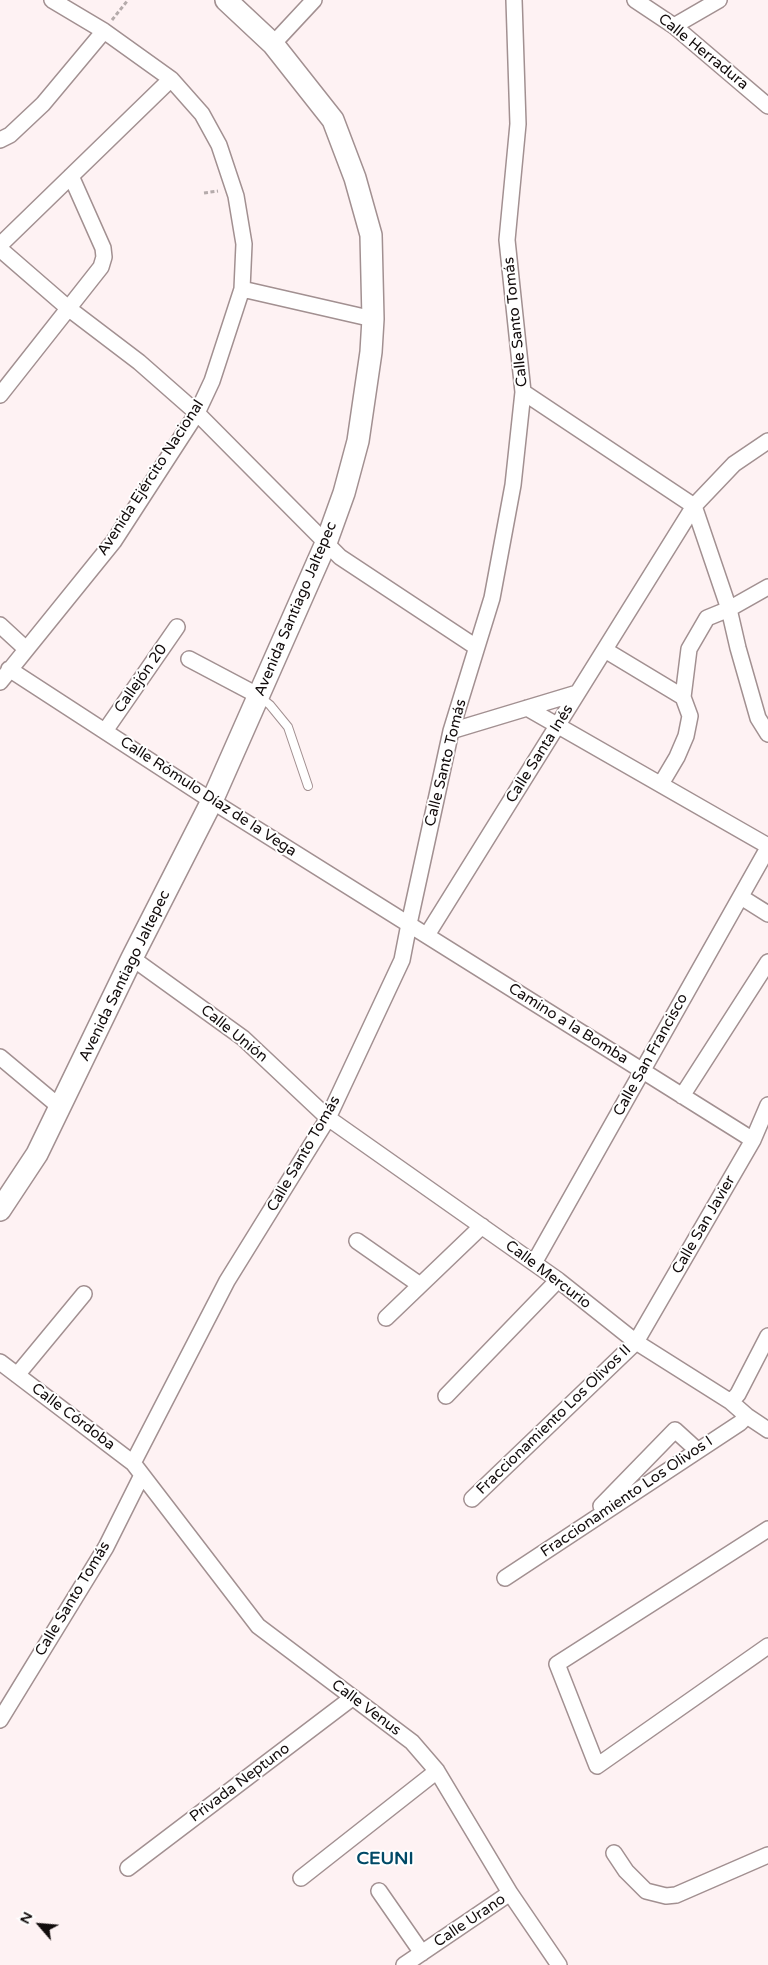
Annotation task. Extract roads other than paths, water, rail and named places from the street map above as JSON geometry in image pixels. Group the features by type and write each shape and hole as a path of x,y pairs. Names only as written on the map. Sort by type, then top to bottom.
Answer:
{"street":[{"name":"Avenida Ejército Nacional","path":"0,682 114,541 198,413 218,365 242,290 244,244 236,196 219,145 202,114 171,79 104,31 52,0"},
{"name":"Avenida Santiago Jaltepec","path":"0,1210 37,1154 61,1108 132,958 212,801 326,544 344,494 358,441 372,352 373,319 371,235 355,178 333,120 273,44 226,0"},
{"path":"273,44 314,0"},
{"name":"Calle Santo Tomás","path":"133,1463 227,1282 328,1118 402,960 408,924 451,731 492,598 513,485 524,392 507,240 518,124 514,0"},
{"name":"Calle Herradura","path":"636,0 674,26 768,106"},
{"path":"674,26 719,0"},
{"path":"0,140 10,135 43,104 104,31"},
{"path":"171,79 0,247 68,308 139,362 198,413 340,557 476,647"},
{"path":"0,395 101,267 104,257 103,248 71,176"},
{"path":"242,290 373,319"},
{"path":"524,392 694,506 729,609 758,718 768,734"},
{"name":"Calle Santa Inés","path":"427,935 694,506 734,464 768,441"},
{"path":"661,784 686,736 690,716 684,697 689,649 707,618 767,589"},
{"path":"0,625 26,650"},
{"name":"Callejón 20","path":"105,731 177,627"},
{"path":"604,650 684,697"},
{"path":"189,658 259,696"},
{"name":"Calle Rómulo Díaz de la Vega","path":"9,669 212,801 408,924"},
{"path":"451,731 577,693"},
{"path":"527,708 768,847"},
{"name":"Calle San Francisco","path":"534,1263 768,847"},
{"path":"741,897 768,914"},
{"name":"Camino a la Bomba","path":"408,924 752,1140"},
{"name":"Calle Unión","path":"132,958 243,1038 328,1118"},
{"path":"682,1096 768,962"},
{"path":"0,1057 61,1108"},
{"name":"Calle San Javier","path":"636,1342 752,1140 768,1105"},
{"name":"Calle Mercurio","path":"328,1118 558,1280 636,1342 731,1402 747,1416 768,1430"},
{"path":"386,1318 482,1226"},
{"path":"357,1241 420,1285"},
{"path":"446,1396 558,1280"},
{"path":"18,1375 84,1294"},
{"path":"731,1402 738,1394 768,1336"},
{"name":"Fraccionamiento Los Olivos II","path":"472,1499 636,1342"},
{"name":"Calle Córdoba","path":"0,1362 133,1463 142,1475"},
{"name":"Fraccionamiento Los Olivos I","path":"506,1578 747,1416"},
{"path":"579,1528 675,1430 697,1450"},
{"name":"Calle Santo Tomás","path":"0,1720 106,1547 142,1475"},
{"name":"Calle Venus","path":"142,1475 258,1626 412,1742 437,1770 510,1893 559,1965"},
{"path":"768,1529 557,1664 597,1766 768,1646"},
{"name":"Privada Neptuno","path":"128,1868 352,1698"},
{"path":"301,1878 437,1770"},
{"path":"614,1853 634,1881 646,1891 666,1896 676,1896 768,1855"},
{"path":"379,1892 422,1953"},
{"name":"Calle Urano","path":"406,1965 510,1893"}],"lane":[{"path":"259,696 270,705 288,727 308,786"}],"district":[{"name":"CEUNI","path":"385,1859"}]}
